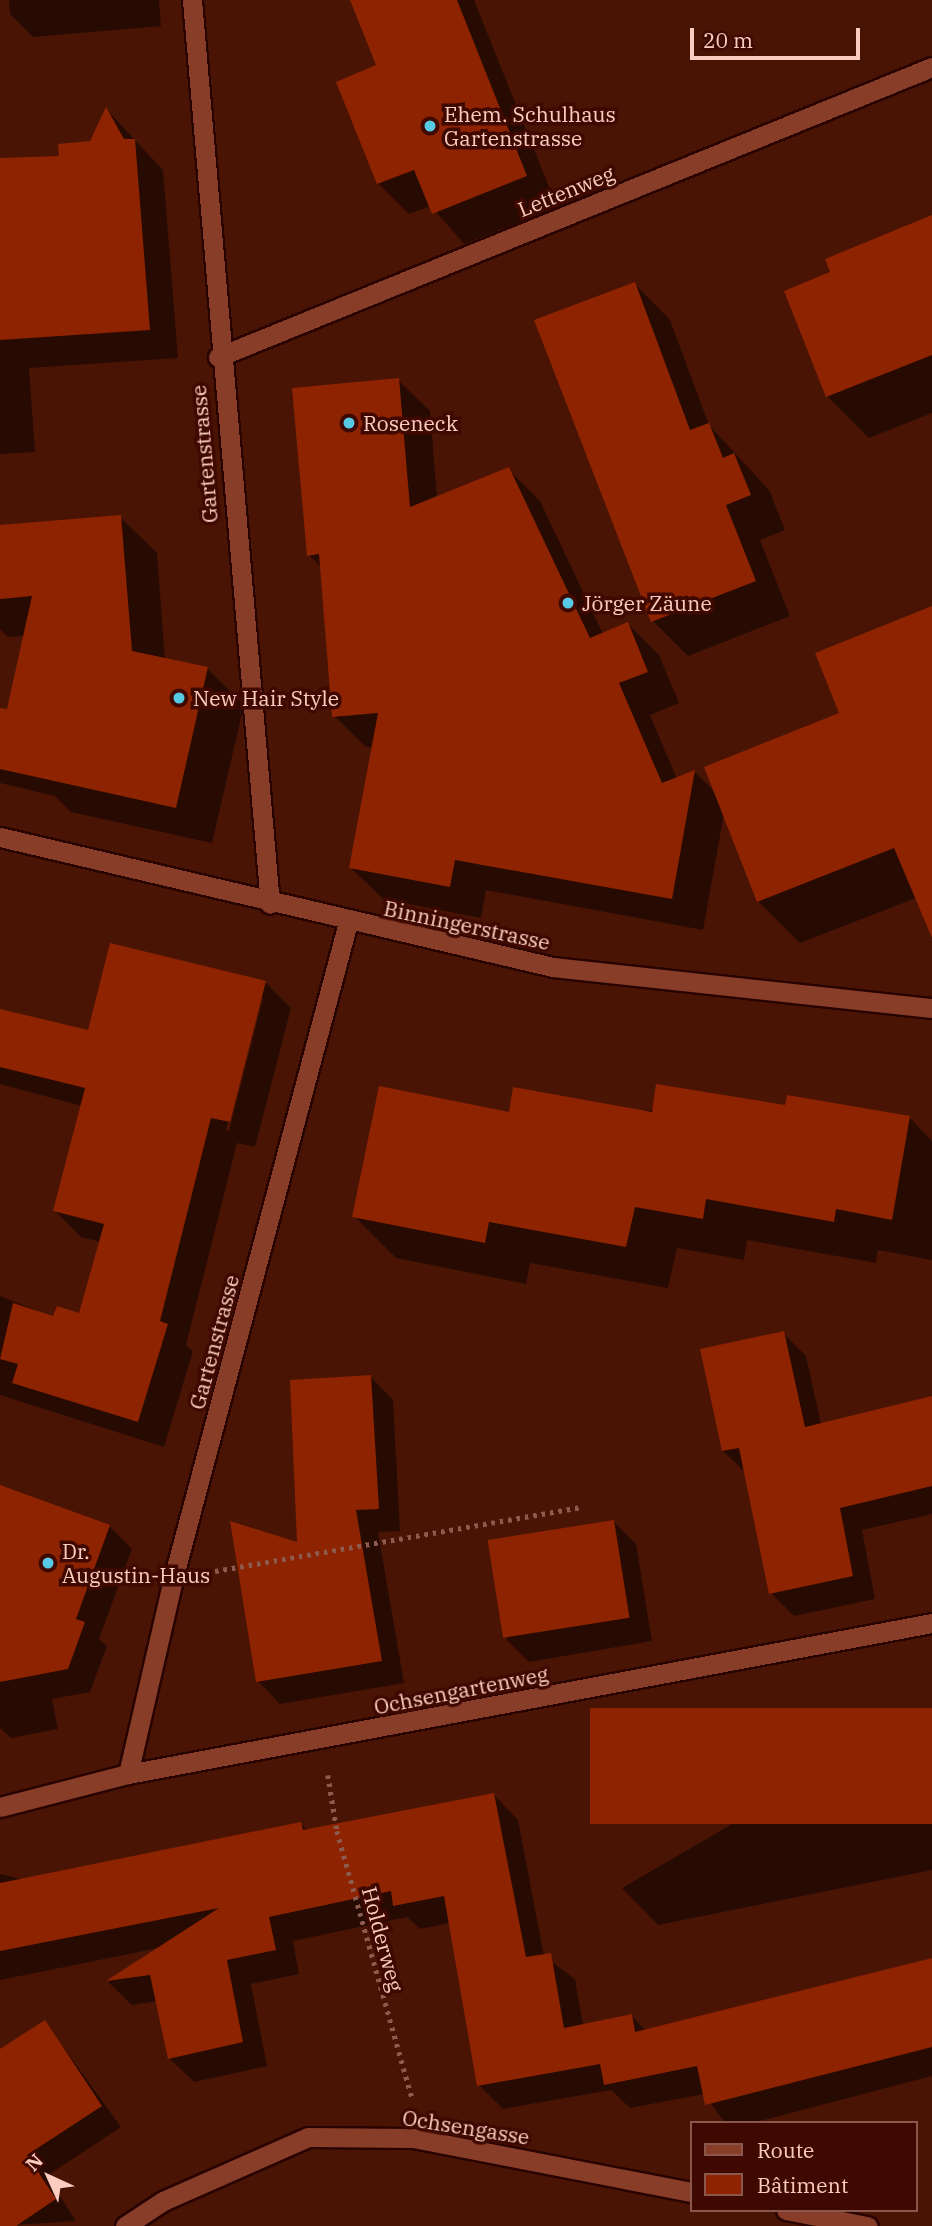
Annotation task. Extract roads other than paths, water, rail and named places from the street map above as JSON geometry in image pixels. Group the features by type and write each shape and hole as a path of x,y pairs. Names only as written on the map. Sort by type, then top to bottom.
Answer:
{"street":[{"name":"Gartenstrasse","path":"192,0 218,356 270,904"},
{"name":"Lettenweg","path":"218,356 932,67"},
{"name":"Binningerstrasse","path":"0,837 270,904 553,967 932,1008"},
{"name":"Gartenstrasse","path":"128,1774 173,1578 348,922"},
{"name":"Ochsengartenweg","path":"0,1807 128,1774 932,1623"},
{"name":"Ochsengasse","path":"125,2226 163,2201 307,2137 413,2138 690,2192"},
{"path":"796,2212 867,2226"}],"place":[{"name":"Ehem. Schulhaus Gartenstrasse","path":"430,126"},
{"name":"Roseneck","path":"349,423"},
{"name":"Jörger Zäune","path":"568,603"},
{"name":"New Hair Style","path":"179,698"},
{"name":"Dr. Augustin-Haus","path":"48,1563"}]}
